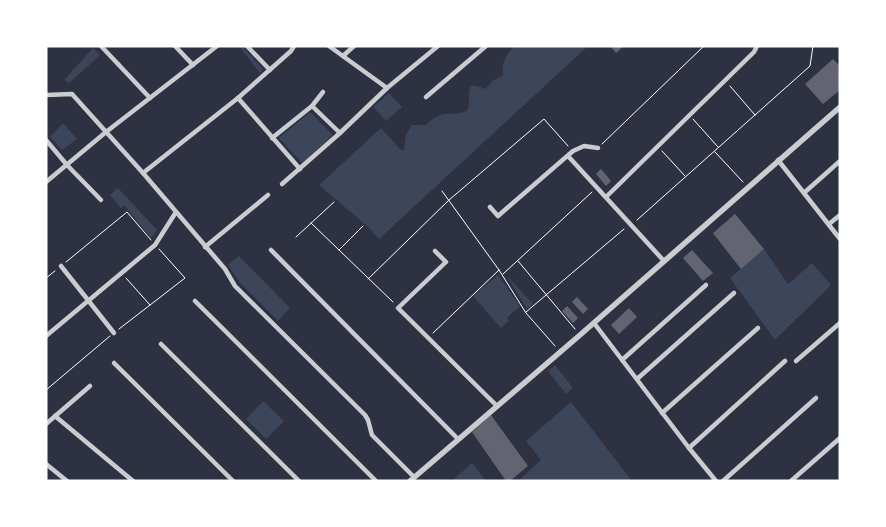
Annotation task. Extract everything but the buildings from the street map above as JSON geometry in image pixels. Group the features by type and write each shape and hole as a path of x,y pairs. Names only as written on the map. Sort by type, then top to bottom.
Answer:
{"street":[{"path":"101,46 150,98"},
{"path":"175,46 192,65"},
{"path":"46,182 106,132 217,46"},
{"path":"247,46 270,70"},
{"path":"143,173 238,98 291,51 294,46"},
{"path":"329,46 387,88"},
{"path":"343,56 354,46"},
{"path":"282,184 387,88 438,46"},
{"path":"426,97 486,46"},
{"path":"606,197 754,52 756,46"},
{"path":"272,138 312,106 323,92"},
{"path":"46,95 72,94 225,269 235,286 365,416 372,435 412,479 594,323 840,107"},
{"path":"238,98 300,169"},
{"path":"312,106 340,133"},
{"path":"46,140 101,200"},
{"path":"490,207 498,216 573,151 584,146 598,148"},
{"path":"568,156 664,261"},
{"path":"778,160 840,239"},
{"path":"805,192 840,161"},
{"path":"205,247 268,195"},
{"path":"46,336 155,245 176,212"},
{"path":"829,224 840,215"},
{"path":"271,250 458,439"},
{"path":"435,251 446,262 398,308 497,406"},
{"path":"61,266 114,333"},
{"path":"622,360 706,285"},
{"path":"637,379 734,293"},
{"path":"194,301 376,481"},
{"path":"594,323 716,481"},
{"path":"796,361 840,324"},
{"path":"662,413 758,328"},
{"path":"161,344 299,481"},
{"path":"689,448 786,361"},
{"path":"114,363 233,481"},
{"path":"46,424 90,386"},
{"path":"723,481 816,398"},
{"path":"55,416 134,481"},
{"path":"791,481 840,438"},
{"path":"46,464 67,481"},
{"path":"124,481 128,476"}],"path":[{"path":"598,148 704,46"},
{"path":"526,312 631,224 810,66 813,46"},
{"path":"725,80 755,115"},
{"path":"689,115 718,148"},
{"path":"368,279 449,200 544,118 573,151"},
{"path":"658,146 685,176"},
{"path":"714,151 748,187"},
{"path":"502,274 597,187"},
{"path":"442,191 502,274 526,312 560,352"},
{"path":"296,237 334,202"},
{"path":"46,278 127,212"},
{"path":"311,223 398,308"},
{"path":"339,251 363,226"},
{"path":"517,260 580,335"},
{"path":"428,337 499,270"},
{"path":"122,274 150,306"}],"shaded area":[{"path":"239,46 242,46 263,69 260,73"},
{"path":"515,46 588,46 379,239 368,227 319,185 381,128 401,150 404,150 406,135 412,125 426,125 437,116 467,111 471,86 486,89 492,81 503,75 505,59"},
{"path":"93,48 100,55 69,83 64,80"},
{"path":"389,93 402,107 386,121 373,107"},
{"path":"310,112 333,135 302,163 279,138"},
{"path":"63,123 77,139 62,150 50,137"},
{"path":"118,188 157,230 151,238 124,205 121,208 110,195"},
{"path":"764,249 788,284 812,263 831,285 775,340 730,278"},
{"path":"239,256 290,308 278,321 240,283 228,265"},
{"path":"498,275 520,306 507,318 509,320 501,328 473,296"},
{"path":"507,276 533,304 527,309"},
{"path":"555,365 573,388 566,394 548,371"},
{"path":"263,401 284,421 266,439 246,419"},
{"path":"571,402 632,481 518,481 541,460 526,441"},
{"path":"472,463 486,481 452,481"}]}
